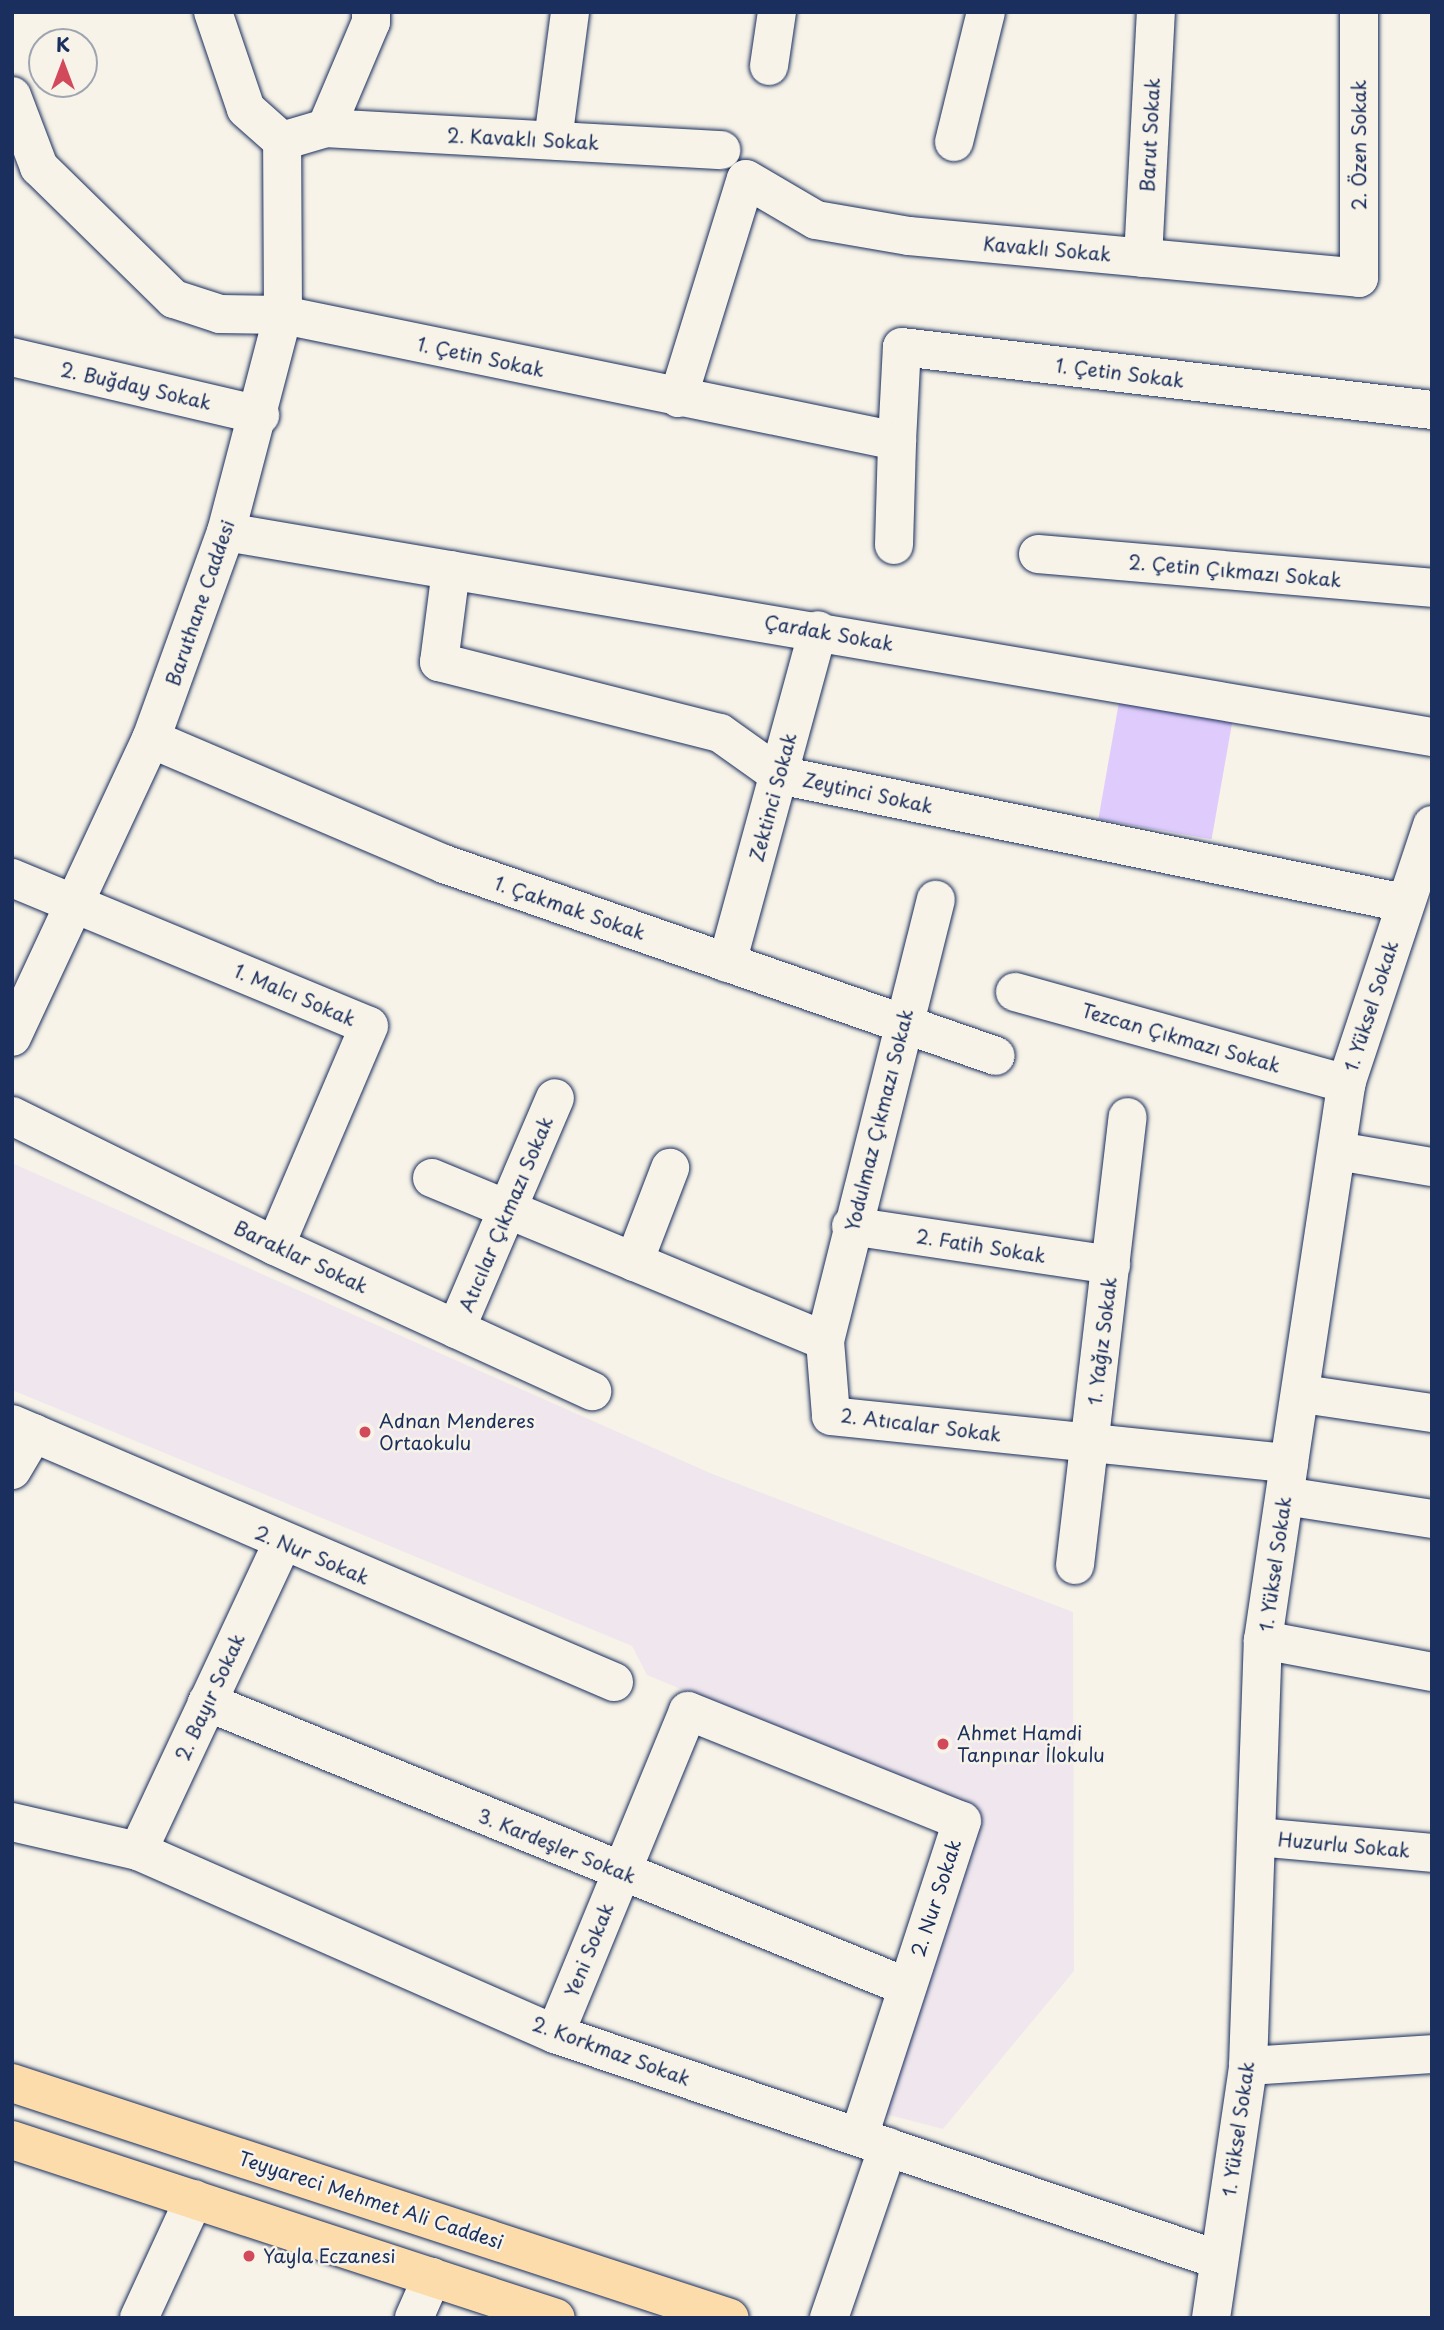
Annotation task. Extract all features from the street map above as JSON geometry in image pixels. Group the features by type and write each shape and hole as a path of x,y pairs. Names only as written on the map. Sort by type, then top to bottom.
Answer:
{"main road":[{"name":"Teyyareci Mehmet Ali Caddesi","path":"12,2083 730,2318"},
{"path":"12,2140 556,2318"}],"street":[{"path":"213,12 246,109 282,141"},
{"path":"326,128 371,22 371,12"},
{"path":"553,140 570,12"},
{"path":"769,66 777,12"},
{"path":"954,142 986,12"},
{"name":"Barut Sokak","path":"1143,258 1156,12"},
{"name":"2. Özen Sokak","path":"1359,12 1359,278"},
{"name":"1. Çetin Sokak","path":"12,96 39,167 174,299 220,314 283,315 897,441"},
{"name":"2. Kavaklı Sokak","path":"282,141 326,128 721,149"},
{"name":"Baruthane Caddesi","path":"12,1037 22,994 79,903 151,739 226,532 260,415 283,315 282,141"},
{"name":"Kavaklı Sokak","path":"678,398 746,179 816,220 909,236 1359,278"},
{"name":"1. Çetin Sokak","path":"894,545 902,347 1432,410"},
{"name":"2. Buğday Sokak","path":"13,361 260,415"},
{"name":"Çardak Sokak","path":"226,532 818,630 1432,737"},
{"name":"2. Çetin Çıkmazı Sokak","path":"1038,554 1432,588"},
{"name":"Zeytinci Sokak","path":"451,569 439,662 720,733 779,775 1404,903"},
{"name":"Zektinci Sokak","path":"727,963 818,630"},
{"name":"1. Çakmak Sokak","path":"151,739 443,864 996,1056"},
{"name":"1. Yüksel Sokak","path":"1210,2318 1248,2066 1263,1640 1303,1394 1346,1084 1432,825"},
{"path":"12,878 79,903"},
{"name":"Yodulmaz Çıkmazı Sokak","path":"825,1342 851,1226 936,900"},
{"name":"1. Malcı Sokak","path":"79,903 369,1027 275,1246"},
{"name":"Tezcan Çıkmazı Sokak","path":"1015,992 1346,1084"},
{"name":"Atıcılar Çıkmazı Sokak","path":"456,1329 555,1098"},
{"name":"Baraklar Sokak","path":"12,1116 275,1246 592,1391"},
{"name":"1. Yağız Sokak","path":"1075,1564 1128,1117"},
{"path":"1337,1151 1432,1167"},
{"path":"634,1262 670,1168"},
{"path":"432,1178 825,1342"},
{"name":"2. Fatih Sokak","path":"851,1226 1111,1265"},
{"name":"2. Atıcalar Sokak","path":"825,1342 831,1416 1091,1444 1287,1480 1432,1519"},
{"path":"1303,1394 1432,1413"},
{"path":"12,1470 23,1429"},
{"name":"2. Nur Sokak","path":"23,1429 282,1543 614,1682"},
{"name":"2. Bayır Sokak","path":"138,1851 282,1543"},
{"path":"1263,1640 1432,1672"},
{"name":"3. Kardeşler Sokak","path":"207,1702 621,1873 907,1987"},
{"name":"2. Nur Sokak","path":"688,1711 962,1821 907,1987 874,2142 828,2318"},
{"name":"Yeni Sokak","path":"555,2034 688,1711"},
{"name":"2. Korkmaz Sokak","path":"12,1822 138,1851 555,2034 1219,2260"},
{"name":"Huzurlu Sokak","path":"1257,1837 1432,1853"},
{"path":"1248,2066 1432,2054"},
{"path":"139,2318 194,2199"},
{"path":"414,2318 432,2277"}],"shaded area":[{"path":"12,1163 710,1473 1073,1612 1074,1971 943,2129 881,2113 979,1813 647,1675 632,1646 12,1390"}],"building":[{"path":"1119,702 1232,722 1212,839 1098,819"}],"place":[{"name":"Adnan Menderes Ortaokulu","path":"365,1432"},
{"name":"Ahmet Hamdi Tanpınar İlokulu","path":"943,1744"},
{"name":"Yayla Eczanesi","path":"249,2256"}]}
